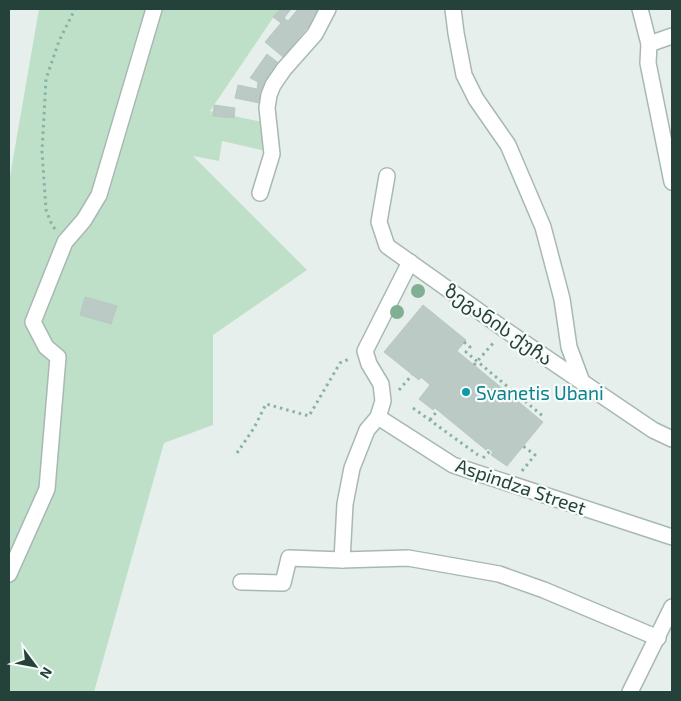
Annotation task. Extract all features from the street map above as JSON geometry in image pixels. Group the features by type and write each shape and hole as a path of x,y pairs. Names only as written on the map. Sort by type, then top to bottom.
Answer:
{"street":[{"path":"9,574 47,489 58,357 46,347 34,322 64,242 84,220 98,195 154,9"},
{"path":"260,193 272,154 267,108 269,95 273,85 284,69 315,34 328,9"},
{"path":"453,9 464,75 476,98 508,145 542,227 562,299 569,346 582,382"},
{"path":"640,9 649,44 648,63 672,182"},
{"path":"649,44 672,36"},
{"name":"ზეგანის ქუჩა","path":"387,176 379,222 387,246 582,382 653,430 672,439"},
{"path":"342,560 346,504 352,468 367,430 378,417 383,402 381,384 369,364 365,351 410,262"},
{"name":"Aspindza Street","path":"378,417 453,465 672,537"},
{"path":"241,582 283,583 289,558 342,560 408,558 499,574 544,590 658,638"},
{"path":"630,692 672,607"}],"path":[{"path":"64,242 52,225 46,210 42,151 46,79 58,41 75,9"},
{"path":"464,342 470,347 466,352 544,417"},
{"path":"474,365 487,350"},
{"path":"237,453 254,428 266,404 309,416 340,363 365,351"},
{"path":"397,393 412,375"},
{"path":"413,408 484,459 491,450"},
{"path":"430,420 438,410"},
{"path":"420,420 423,415"},
{"path":"443,436 446,432"},
{"path":"520,473 534,455 523,446"}],"green space":[{"path":"39,9 279,9 210,111 262,122 266,151 222,141 219,161 193,156 307,270 213,335 213,425 164,443 94,692 9,692 9,182"}],"building":[{"path":"280,9 291,9 284,18 288,21 298,9 322,10 283,57 265,42 281,23 273,17"},
{"path":"267,54 281,65 268,83 258,82 250,78"},
{"path":"258,82 268,83 264,104 235,98 238,85 257,89"},
{"path":"214,105 235,108 234,118 213,116"},
{"path":"85,297 117,306 111,324 80,315"},
{"name":"Svanetis Ubani","path":"423,305 466,340 457,351 543,422 507,466 491,455 493,452 488,448 486,450 435,408 433,410 419,399 430,385 421,377 419,380 384,352"}],"place":[{"name":"Svanetis Ubani","path":"466,392"}]}
